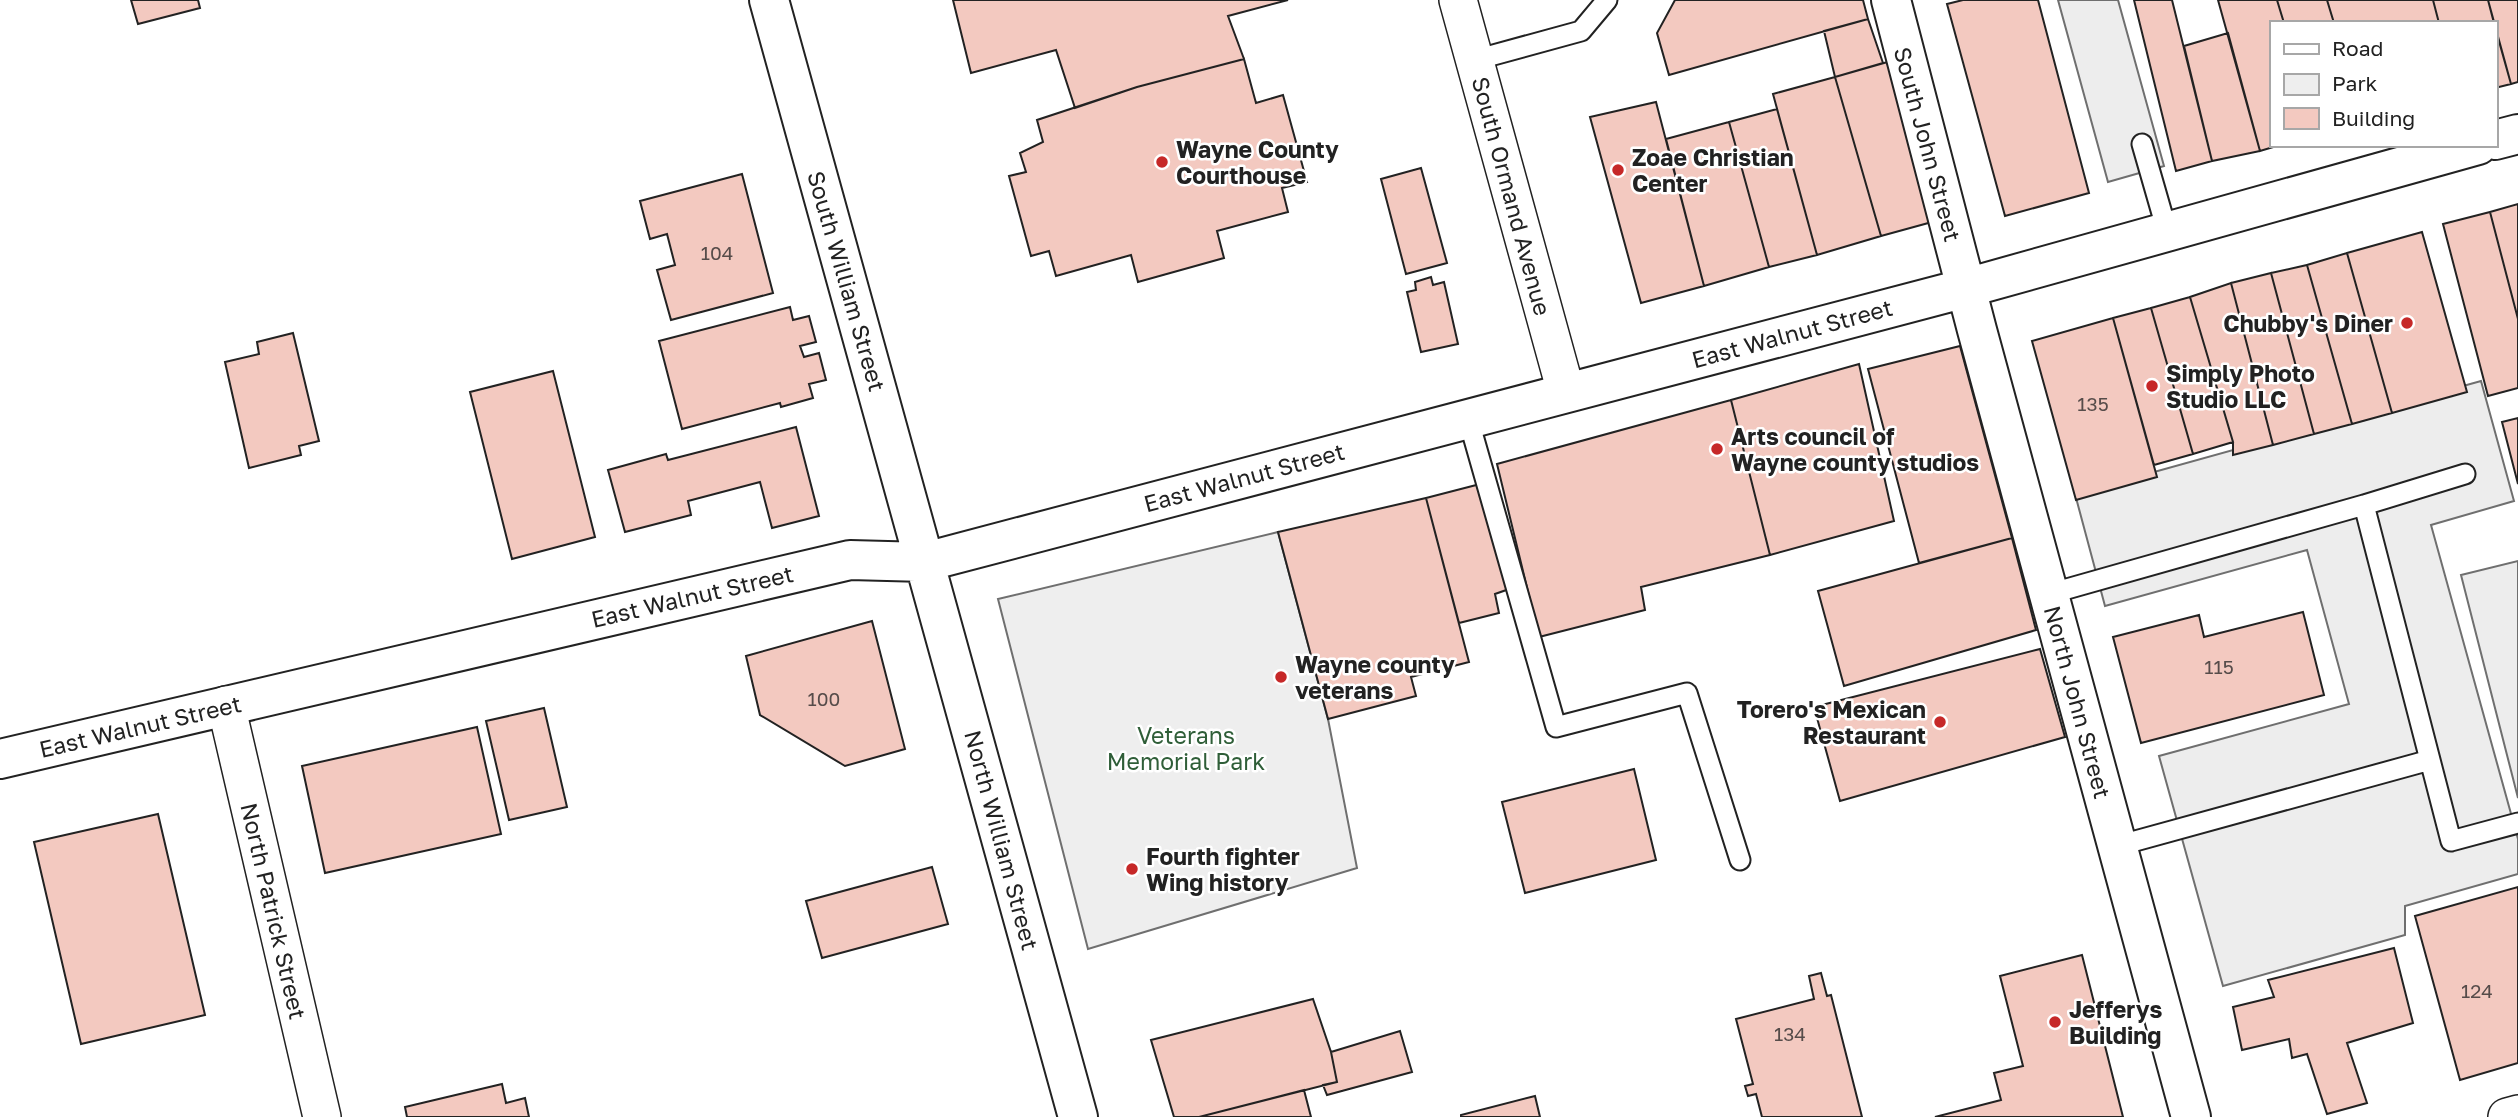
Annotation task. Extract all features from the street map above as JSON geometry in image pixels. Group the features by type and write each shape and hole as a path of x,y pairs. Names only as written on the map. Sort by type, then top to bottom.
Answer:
{"street":[{"name":"South William Street","path":"769,0 925,562"},
{"name":"South Ormand Avenue","path":"1458,0 1566,392"},
{"name":"South John Street","path":"1891,0 1966,288"},
{"path":"2497,139 2518,134"},
{"name":"East Walnut Street","path":"0,759 850,560 925,562 1966,288 2471,147"},
{"name":"North John Street","path":"1966,288 2191,1117"},
{"name":"North William Street","path":"925,562 1078,1117"},
{"name":"North Patrick Street","path":"226,705 322,1117"},
{"path":"2507,1117 2518,1114"}],"lane":[{"path":"1475,60 1581,31 1607,0"},
{"path":"2142,145 2167,231"},
{"path":"1468,418 1556,727 1687,693 1740,860"},
{"path":"2049,594 2465,474"},
{"path":"2364,505 2451,841 2518,823"},
{"path":"2117,846 2430,760"}],"green space":[{"name":"Veterans Memorial Park","path":"1278,532 1328,719 1357,868 1088,949 998,599"}],"shaded area":[{"path":"2058,0 2118,0 2164,166 2108,182"},
{"path":"2481,381 2514,501 2431,525 2518,839 2518,874 2405,906 2405,935 2223,986 2159,756 2349,704 2307,550 2105,606 2075,494"},
{"path":"2518,561 2518,798 2461,575"}],"building":[{"path":"131,0 198,0 200,8 138,24"},
{"path":"953,0 1288,0 1228,16 1244,59 1137,87 1075,108 1056,50 971,73"},
{"path":"1675,0 1863,0 1868,19 1669,75 1657,33"},
{"path":"1963,0 2038,0 2089,193 2005,216 1947,4"},
{"path":"2134,0 2172,0 2212,161 2176,171"},
{"path":"2218,0 2277,0 2283,21 2270,21 2270,147 2273,147 2260,151"},
{"path":"2277,0 2327,0 2333,21 2283,21"},
{"path":"2327,0 2433,0 2438,21 2333,21"},
{"path":"2433,0 2488,0 2493,21 2438,21"},
{"path":"2488,0 2518,0 2518,82 2511,84 2497,33 2497,21 2494,21"},
{"path":"1868,19 1883,63 1835,77 1824,31"},
{"path":"2228,33 2260,151 2212,161 2184,46"},
{"path":"2497,34 2511,84 2497,88"},
{"name":"Wayne County Courthouse","path":"1244,59 1256,103 1283,95 1307,182 1282,188 1288,212 1217,231 1224,258 1138,282 1131,255 1056,276 1049,251 1031,256 1009,176 1026,172 1020,153 1043,142 1037,120 1137,87"},
{"path":"1891,61 1932,222 1881,236 1835,77"},
{"path":"1835,77 1881,236 1817,255 1773,94"},
{"path":"1656,102 1704,286 1641,303 1590,117"},
{"path":"1777,109 1817,255 1769,267 1729,122"},
{"path":"1729,122 1769,267 1704,286 1666,139"},
{"path":"1421,168 1447,263 1406,274 1381,179"},
{"path":"742,174 773,293 671,320 657,270 675,265 667,234 650,239 640,201"},
{"path":"2518,204 2518,319 2490,212"},
{"path":"2490,212 2518,319 2518,388 2488,396 2443,224"},
{"name":"Chubby's Diner","path":"2422,232 2467,392 2392,413 2347,253"},
{"path":"2347,253 2392,413 2352,424 2307,265"},
{"path":"2307,265 2352,424 2314,434 2271,273"},
{"path":"2271,273 2314,434 2273,445 2231,283"},
{"path":"1431,277 1433,285 1444,282 1458,344 1421,352 1407,292 1416,290 1415,282"},
{"path":"2231,283 2273,445 2233,455 2233,442 2190,297"},
{"path":"2190,297 2233,442 2193,454 2151,308"},
{"path":"790,307 793,320 809,316 816,342 800,346 804,357 819,353 826,380 809,384 813,398 781,407 780,403 682,429 659,341"},
{"name":"Simply Photo Studio LLC","path":"2151,308 2193,454 2154,465 2113,318"},
{"path":"2113,318 2157,477 2076,500 2032,341"},
{"path":"293,333 319,441 299,446 301,455 249,468 225,362 259,354 257,342"},
{"path":"1960,346 2012,538 1919,563 1868,369"},
{"path":"1859,364 1894,521 1770,555 1731,400"},
{"path":"553,371 595,537 512,559 470,392"},
{"path":"1731,400 1770,555 1641,587 1645,610 1539,637 1497,464"},
{"path":"2518,418 2518,484 2502,422"},
{"path":"796,427 819,516 772,528 760,482 688,501 691,515 625,532 608,470 666,454 668,460"},
{"path":"1484,483 1512,588 1495,594 1499,613 1459,623 1426,498"},
{"path":"1426,498 1469,662 1411,677 1416,696 1328,719 1278,532"},
{"path":"2012,538 2036,630 1844,686 1818,591"},
{"path":"2303,612 2324,695 2141,743 2113,637 2199,615 2204,637"},
{"path":"872,621 905,749 845,766 760,715 746,656"},
{"name":"Torero's Mexican Restaurant","path":"2040,649 2065,737 1840,801 1814,707"},
{"path":"544,708 567,807 509,820 486,721"},
{"path":"477,727 501,834 325,873 302,766"},
{"path":"1634,769 1656,860 1525,893 1502,802"},
{"path":"158,814 205,1015 81,1044 34,842"},
{"path":"932,867 948,924 822,958 806,901"},
{"path":"2518,887 2518,1063 2460,1080 2415,916"},
{"path":"2394,948 2413,1023 2347,1043 2367,1103 2327,1114 2307,1054 2292,1058 2289,1039 2242,1050 2233,1007 2274,997 2268,980"},
{"name":"Jefferys Building","path":"2082,955 2123,1117 1935,1117 2001,1100 1994,1073 2023,1066 2000,976"},
{"path":"1821,973 1827,996 1831,995 1862,1117 1762,1117 1756,1094 1748,1096 1745,1086 1753,1084 1736,1019 1814,999 1809,976"},
{"path":"1313,999 1331,1052 1337,1082 1199,1117 1174,1117 1151,1040"},
{"path":"1400,1031 1412,1072 1327,1095 1323,1085 1337,1082 1331,1052"},
{"path":"502,1084 506,1103 525,1098 529,1117 407,1117 405,1107"},
{"path":"1304,1090 1311,1117 1199,1117"},
{"path":"1535,1096 1540,1117 1461,1117 1461,1115"}],"place":[{"name":"Wayne County Courthouse","path":"1162,162"},
{"name":"Zoae Christian Center","path":"1618,170"},
{"name":"Chubby's Diner","path":"2407,323"},
{"name":"Simply Photo Studio LLC","path":"2152,386"},
{"name":"Arts council of Wayne county studios","path":"1717,449"},
{"name":"Wayne county veterans","path":"1281,677"},
{"name":"Torero's Mexican Restaurant","path":"1940,722"},
{"name":"Fourth fighter Wing history","path":"1132,869"},
{"name":"Jefferys Building","path":"2055,1022"}]}
